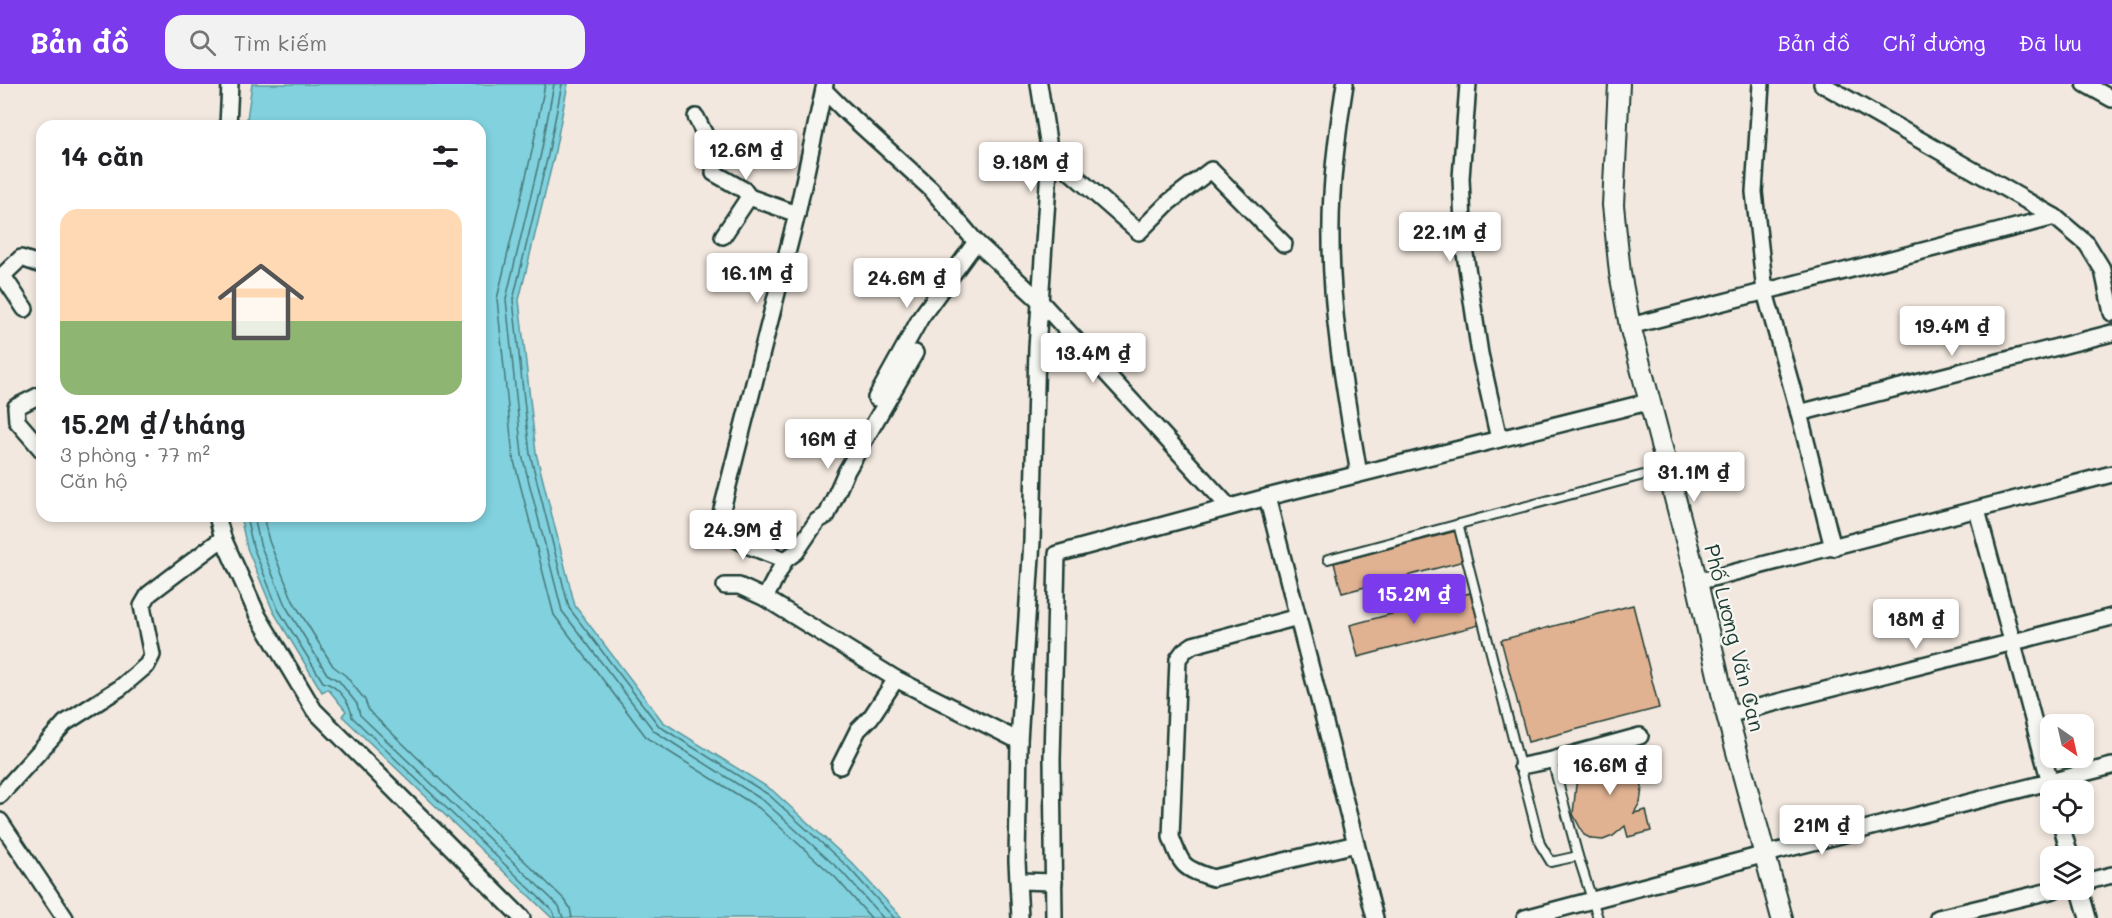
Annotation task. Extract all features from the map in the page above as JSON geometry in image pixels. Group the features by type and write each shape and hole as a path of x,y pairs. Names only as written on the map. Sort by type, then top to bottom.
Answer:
{"street":[{"path":"228,120 230,84"},
{"path":"1020,918 1019,741 1032,542 1040,301 1050,154 1039,84"},
{"path":"1345,84 1335,143 1331,239 1336,318 1345,392 1359,474"},
{"path":"1468,84 1461,178 1464,247 1480,354 1499,439"},
{"name":"Phố Lương Văn Can","path":"1619,84 1613,205 1620,273 1630,326 1648,402 1697,582 1727,715 1782,918"},
{"path":"1761,84 1754,192 1765,292 1833,548"},
{"path":"1822,84 2055,217 2087,244 2103,270 2112,313"},
{"path":"2094,86 2112,99"},
{"path":"785,560 749,546 717,529 797,214 824,87"},
{"path":"824,87 842,108 931,189 976,242 1040,301 1229,507"},
{"path":"696,117 716,162 714,173 744,190 749,197 797,214"},
{"path":"1050,154 1138,232 1169,202 1211,170 1284,244"},
{"path":"723,236 749,197"},
{"path":"1630,326 2055,217"},
{"path":"875,400 921,317 976,242"},
{"path":"25,309 1,277 21,258 36,263"},
{"path":"1799,413 2112,333"},
{"path":"765,598 785,560 796,552 817,521 827,515 846,472 915,353"},
{"path":"36,397 16,407 17,421 36,443"},
{"path":"1032,542 1057,554 1267,497 1648,402"},
{"path":"1697,582 2112,474"},
{"path":"1267,497 1375,918"},
{"path":"1977,510 2048,780"},
{"path":"219,522 223,538 258,616 314,710 522,918"},
{"path":"0,795 65,723 120,688 147,665 152,655 142,606 149,594 223,538"},
{"path":"1054,918 1053,759 1057,554"},
{"path":"725,586 739,586 765,598 896,679 1019,741"},
{"path":"1298,617 1193,645 1178,659 1171,837 1180,863 1195,872 1214,878 1356,844"},
{"path":"1727,715 2112,617"},
{"path":"840,766 858,730 871,717 896,679"},
{"path":"1522,766 1640,736"},
{"path":"2069,780 2112,766"},
{"path":"1525,918 1766,854 2040,788"},
{"path":"0,821 65,918"},
{"path":"2094,880 2112,875"},
{"path":"1019,881 1054,882"},
{"path":"1938,918 1988,912 2040,895"},
{"path":"2083,900 2088,918"}],"lane":[{"path":"1328,559 1666,469"},
{"path":"1458,524 1522,766 1540,844 1551,862 1578,856"},
{"path":"1552,760 1578,856 1598,918"}],"water":[{"path":"252,84 568,84 554,156 519,300 536,453 575,606 663,722 772,790 852,863 902,918 552,918 342,716 346,711 328,689 322,692 273,611 247,548 241,522 486,522 486,120 247,120"}],"building":[{"path":"1456,531 1464,561 1342,593 1334,563"},
{"path":"1470,593 1479,625 1358,657 1350,625"},
{"path":"1633,605 1659,708 1528,742 1501,640"},
{"path":"1622,747 1632,752 1638,761 1642,789 1640,802 1634,813 1646,810 1651,831 1628,837 1625,826 1613,836 1603,840 1592,839 1584,835 1573,814 1576,785 1583,769 1601,750"}]}
